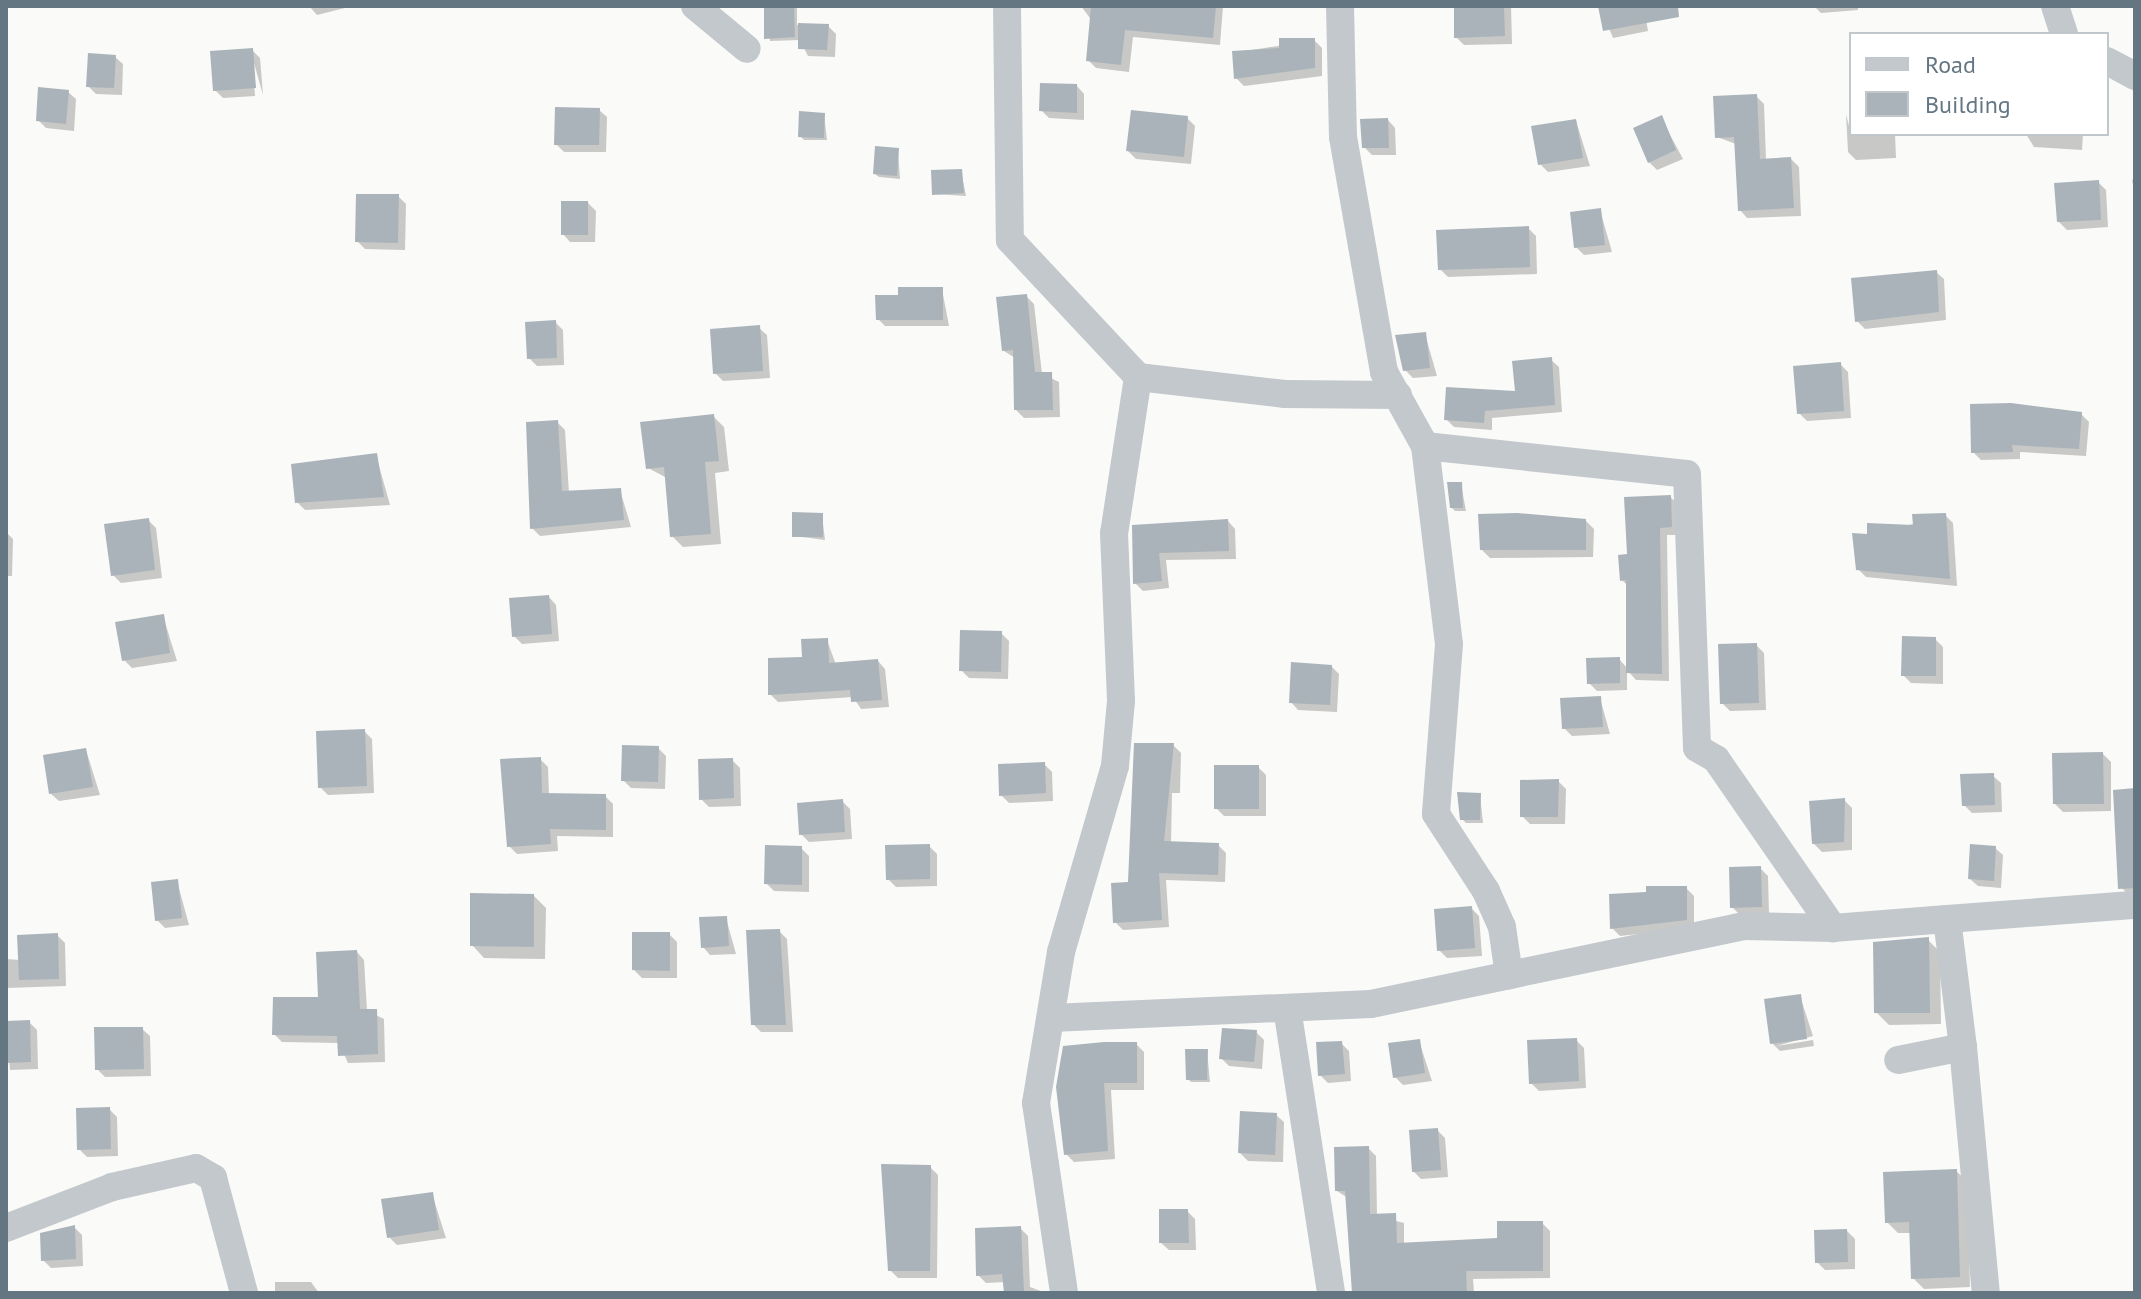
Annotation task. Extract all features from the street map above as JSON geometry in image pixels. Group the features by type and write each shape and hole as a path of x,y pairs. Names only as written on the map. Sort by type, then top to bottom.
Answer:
{"street":[{"path":"695,6 747,49"},
{"path":"1007,6 1010,240 1138,377 1270,393 1398,395"},
{"path":"1340,6 1343,137 1384,372 1425,446 1449,644 1436,814 1486,891 1502,927 1509,975"},
{"path":"2055,6 2063,32"},
{"path":"2109,62 2135,76"},
{"path":"1064,1293 1036,1103 1061,952 1115,766 1121,701 1114,533 1138,377"},
{"path":"1425,446 1687,474 1697,748 1716,759 1833,928"},
{"path":"1051,1018 1371,1004 1743,926 1833,928 2135,905"},
{"path":"1947,919 1963,1047 1986,1293"},
{"path":"1287,1008 1331,1293"},
{"path":"1898,1060 1963,1047"},
{"path":"6,1228 112,1187 196,1168 213,1178 244,1293"}],"building":[{"path":"764,6 794,6 795,37 764,39"},
{"path":"1091,6 1216,6 1213,38 1125,30 1121,65 1086,61"},
{"path":"1454,6 1504,6 1505,36 1454,38"},
{"path":"1598,6 1678,6 1679,17 1603,31"},
{"path":"798,23 829,24 827,50 798,49"},
{"path":"1279,38 1315,38 1315,68 1234,79 1232,51 1279,48"},
{"path":"253,48 256,88 213,91 210,51"},
{"path":"88,53 116,55 114,88 86,87"},
{"path":"1040,83 1077,84 1077,113 1039,111"},
{"path":"38,87 69,90 66,124 36,121"},
{"path":"1757,94 1760,159 1791,157 1794,208 1738,211 1734,137 1715,138 1713,96"},
{"path":"555,107 600,108 599,145 554,145"},
{"path":"1131,110 1188,116 1184,157 1126,151"},
{"path":"799,111 825,113 824,138 798,137"},
{"path":"1662,115 1676,150 1648,163 1633,128"},
{"path":"1388,118 1389,148 1362,148 1360,119"},
{"path":"1576,119 1583,158 1538,165 1531,126"},
{"path":"875,146 899,148 897,176 873,174"},
{"path":"962,169 964,193 932,195 931,170"},
{"path":"2099,180 2101,220 2057,222 2054,183"},
{"path":"356,194 399,194 398,243 355,242"},
{"path":"561,201 588,201 588,235 561,235"},
{"path":"1601,208 1605,245 1574,248 1570,212"},
{"path":"1529,226 1530,267 1438,270 1436,230"},
{"path":"1937,270 1939,312 1855,322 1851,278"},
{"path":"898,287 943,287 943,320 876,320 875,295 898,295"},
{"path":"1027,294 1035,372 1052,372 1053,410 1014,410 1013,350 1002,351 996,297"},
{"path":"556,320 557,358 527,359 525,322"},
{"path":"760,325 763,371 713,374 710,329"},
{"path":"1426,332 1430,368 1403,371 1395,335"},
{"path":"1552,357 1555,405 1485,411 1484,423 1444,420 1446,387 1515,391 1512,361"},
{"path":"1841,362 1844,411 1797,414 1793,366"},
{"path":"2011,403 2082,412 2079,449 2012,445 2013,452 1971,453 1970,404"},
{"path":"714,414 719,461 705,462 711,534 670,537 664,467 646,469 640,422"},
{"path":"558,420 562,491 621,488 624,520 530,529 526,422"},
{"path":"377,453 384,497 295,503 291,464"},
{"path":"1447,482 1462,482 1463,508 1450,508"},
{"path":"1671,495 1672,527 1660,528 1662,674 1626,673 1626,580 1620,581 1618,555 1627,554 1624,497"},
{"path":"792,512 823,513 823,537 792,537"},
{"path":"1517,513 1586,519 1586,550 1480,550 1478,514"},
{"path":"1946,513 1950,579 1856,570 1852,533 1867,534 1867,523 1913,525 1912,514"},
{"path":"149,518 155,570 111,576 104,524"},
{"path":"1228,519 1229,551 1159,553 1162,581 1133,584 1132,525"},
{"path":"549,595 552,634 512,637 509,598"},
{"path":"164,614 170,653 122,661 115,622"},
{"path":"960,630 1002,631 1001,672 959,671"},
{"path":"1902,636 1936,637 1936,676 1901,676"},
{"path":"828,638 829,663 878,659 882,700 851,702 850,690 768,695 768,658 802,657 801,639"},
{"path":"1757,643 1759,703 1720,704 1718,644"},
{"path":"1620,657 1620,683 1587,684 1586,658"},
{"path":"1291,662 1332,665 1330,705 1289,703"},
{"path":"1601,696 1603,727 1562,729 1560,698"},
{"path":"365,729 367,786 318,788 316,731"},
{"path":"1134,743 1174,743 1164,841 1219,843 1218,875 1159,873 1162,920 1113,923 1111,883 1128,882"},
{"path":"622,745 659,746 658,782 621,781"},
{"path":"86,748 93,787 49,794 43,755"},
{"path":"2103,752 2104,804 2053,804 2052,753"},
{"path":"541,757 542,793 606,794 606,830 550,829 551,844 507,847 500,759"},
{"path":"733,758 734,798 699,800 698,759"},
{"path":"1045,762 1046,793 999,796 998,764"},
{"path":"1214,765 1259,765 1259,809 1214,809"},
{"path":"1994,773 1995,805 1962,806 1960,774"},
{"path":"1559,779 1558,817 1520,817 1520,780"},
{"path":"2135,788 2135,888 2118,889 2113,790"},
{"path":"1457,792 1481,793 1480,820 1460,820"},
{"path":"1845,798 1844,842 1812,844 1809,801"},
{"path":"843,799 845,832 799,835 797,803"},
{"path":"930,844 930,879 886,880 885,845"},
{"path":"1970,844 1996,846 1994,881 1968,879"},
{"path":"765,845 802,846 802,885 764,884"},
{"path":"1761,866 1762,907 1730,908 1729,867"},
{"path":"178,879 182,918 155,921 151,882"},
{"path":"1646,886 1687,886 1687,920 1610,929 1609,894 1646,892"},
{"path":"470,893 534,894 534,947 470,946"},
{"path":"1472,906 1475,948 1437,951 1434,909"},
{"path":"727,916 729,946 701,948 699,917"},
{"path":"780,929 786,1025 751,1025 746,930"},
{"path":"632,932 670,932 670,971 632,970"},
{"path":"58,933 59,979 19,980 17,935"},
{"path":"1929,937 1930,1013 1874,1013 1873,942"},
{"path":"357,950 360,1009 377,1009 378,1054 338,1056 337,1036 272,1035 273,997 318,997 316,952"},
{"path":"1801,994 1807,1039 1770,1044 1764,999"},
{"path":"30,1020 31,1062 6,1063 6,1021"},
{"path":"94,1027 143,1027 144,1069 95,1070"},
{"path":"1222,1028 1257,1030 1254,1062 1219,1059"},
{"path":"1577,1038 1579,1081 1529,1084 1527,1040"},
{"path":"1420,1039 1425,1073 1393,1078 1388,1043"},
{"path":"1342,1041 1345,1074 1318,1076 1316,1042"},
{"path":"1137,1042 1137,1083 1104,1083 1108,1151 1064,1155 1056,1087 1063,1046"},
{"path":"1185,1049 1208,1049 1207,1080 1186,1080"},
{"path":"110,1107 111,1149 77,1150 76,1108"},
{"path":"1240,1111 1277,1113 1275,1155 1238,1153"},
{"path":"1438,1128 1441,1170 1412,1172 1409,1130"},
{"path":"1369,1146 1370,1214 1396,1213 1397,1243 1497,1238 1497,1221 1543,1221 1543,1271 1466,1271 1467,1293 1352,1293 1345,1191 1335,1191 1334,1147"},
{"path":"881,1164 931,1165 930,1271 888,1271"},
{"path":"1957,1169 1960,1277 1911,1279 1909,1222 1885,1223 1883,1172"},
{"path":"433,1192 439,1230 387,1238 381,1199"},
{"path":"1159,1209 1188,1209 1189,1243 1159,1243"},
{"path":"75,1225 76,1259 41,1261 40,1233"},
{"path":"1021,1226 1024,1293 1004,1293 1002,1274 976,1276 975,1228"},
{"path":"1847,1229 1848,1262 1815,1263 1814,1230"}]}
